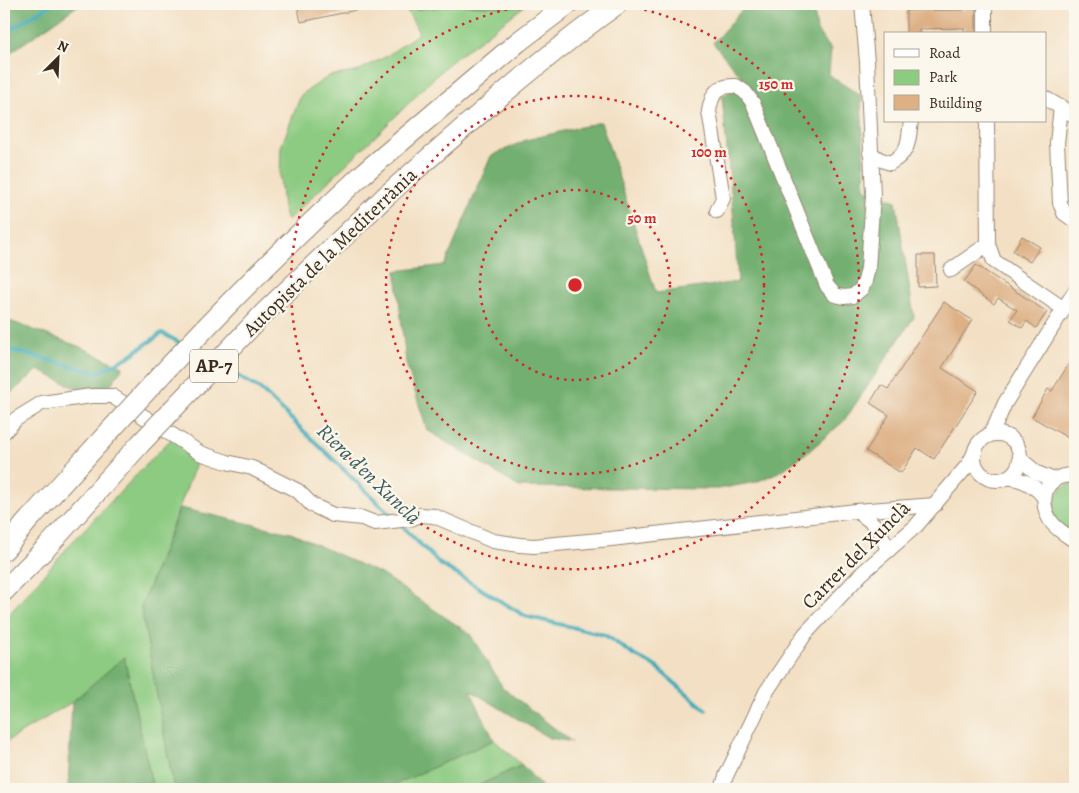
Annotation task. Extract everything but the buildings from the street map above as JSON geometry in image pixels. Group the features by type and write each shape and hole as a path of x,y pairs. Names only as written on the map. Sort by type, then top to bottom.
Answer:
{"highway":[{"name":"Autopista de la Mediterrània","path":"4,550 26,523 127,412 292,241 364,173 518,42 568,4"},
{"name":"Autopista de la Mediterrània","path":"4,591 49,546 140,444 263,314 387,195 502,94 617,4"}],"street":[{"path":"717,211 723,198 709,111 711,100 721,87 736,86 745,92 753,103 827,286 835,295 844,297 853,296 861,289 868,268 873,194 867,62 862,4"},
{"path":"985,4 985,32"},
{"path":"1046,99 1075,116"},
{"path":"1061,108 1056,143 1060,203 1064,213 1075,221"},
{"path":"870,153 890,163 901,157 908,144 911,122"},
{"path":"987,122 988,244 994,262 1064,309"},
{"path":"951,270 988,244"},
{"path":"987,477 977,467 975,452 982,440 988,436 1005,403 1075,291"},
{"path":"4,432 16,419 42,404 92,396 112,396 200,453 252,468 298,491 312,504 333,515 362,518 374,523 410,520 421,515 434,516 499,544 534,546 856,511 934,505"},
{"path":"1005,403 1006,421 1018,448 1020,459 1018,466 1008,477"},
{"path":"988,436 1004,435 1013,440"},
{"name":"Carrer del Xunclà","path":"722,789 726,776 766,692 805,634 861,574 916,526 968,465 975,452"},
{"path":"1020,459 1037,472 1054,480"},
{"path":"1075,476 1066,476 1054,480 1044,497 1045,508 1050,520 1058,530 1075,541"},
{"path":"953,483 974,478 987,477 996,480 1008,477 1021,479 1040,491 1044,497"},
{"path":"856,511 874,523 882,535 888,550"}],"green space":[{"path":"4,4 80,4 4,57"},
{"path":"400,4 525,4 523,7 457,5 407,10"},
{"path":"747,4 813,4 817,31 831,49 829,75 861,96 865,189 896,201 914,317 844,421 809,451 781,471 756,482 718,489 519,487 427,430 406,363 396,271 445,265 491,156 526,140 601,122 656,293 738,282 722,97 744,80 713,43"},
{"path":"457,5 523,7 448,64 287,221 283,209 280,176 281,147 301,95 329,76 356,72 387,56 419,33 407,10"},
{"path":"4,319 78,346 123,367 110,386 77,389 38,370 4,399"},
{"path":"175,435 200,453 141,607 174,789 153,789 124,657 72,702 4,743 4,620 74,540"},
{"path":"1073,483 1075,484 1075,536 1055,520 1052,509 1056,496 1062,488"},
{"path":"180,508 291,533 381,574 470,634 503,688 572,742 549,738 470,690 494,740 385,789 174,789 141,607"},
{"path":"124,657 153,789 68,789 72,702"},
{"path":"494,740 522,765 471,789 385,789"},
{"path":"522,765 544,789 471,789"}],"waterway":[{"name":"Riera d'en Xunclà","path":"4,35 52,4"},
{"name":"Riera d'en Xunclà","path":"4,348 97,373 128,357 162,333 182,344"},
{"name":"Riera d'en Xunclà","path":"192,350 210,360"},
{"name":"Riera d'en Xunclà","path":"220,366 260,389 393,517"},
{"name":"Riera d'en Xunclà","path":"400,524 440,564 525,616 605,635 634,655 655,666 706,710"}]}
